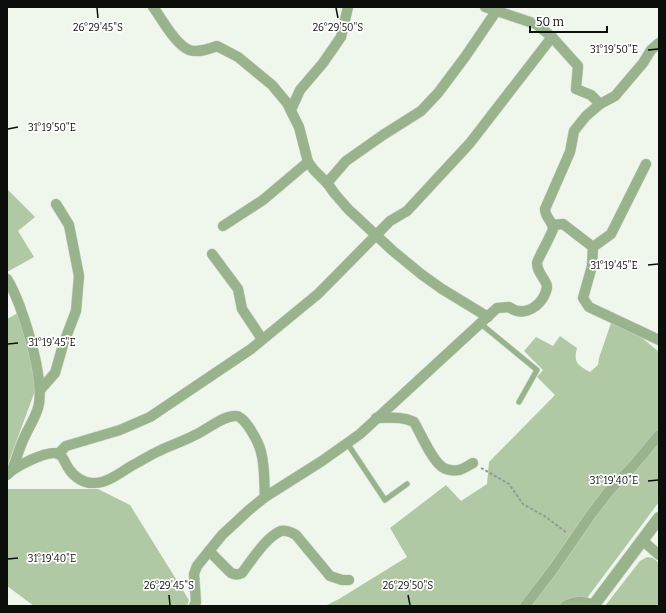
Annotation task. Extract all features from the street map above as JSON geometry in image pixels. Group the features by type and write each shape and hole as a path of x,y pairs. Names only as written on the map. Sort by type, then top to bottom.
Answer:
{"street":[{"path":"153,7 180,44 190,51 202,50 217,46 238,57 272,85 287,103 299,127 308,162 348,209 393,251 484,320"},
{"path":"291,110 300,90 323,63 341,37 348,7"},
{"path":"485,7 536,24 552,37 578,66 576,89 591,95 600,104"},
{"path":"327,183 346,161 421,111 438,93 497,10"},
{"path":"58,454 66,446 120,430 150,417 251,349 318,294 390,221 407,211 470,143 552,37"},
{"path":"194,606 196,602 194,574 196,566 222,535 249,510 265,497 322,461 347,443 497,308 509,307 514,310 524,312 533,308 540,302 546,292 547,287 539,273 538,260 551,236 553,229 553,225 546,216 545,209 570,152 574,131 586,116 600,104 615,96 643,63 651,50 659,43"},
{"path":"223,226 264,200 308,162"},
{"path":"593,247 611,234 646,164"},
{"path":"40,390 55,373 63,345 76,311 79,276 69,225 56,204"},
{"path":"553,225 563,224 593,247"},
{"path":"593,247 592,266 583,298 589,307 659,340"},
{"path":"212,254 238,289 242,309 262,339"},
{"path":"7,279 24,317 36,361 40,390 38,408 9,472"},
{"path":"9,472 30,460 50,453 58,454 62,457 68,469 79,479 94,483 105,481 159,451 197,435 214,423 232,416 238,416 243,419 250,429 261,451 265,497"},
{"path":"376,418 395,417 414,422 433,456 442,468 458,470 473,463"},
{"path":"525,606 554,568 609,490 634,465 659,435"},
{"path":"565,606 578,601 593,605 659,518"},
{"path":"209,551 231,573 234,575 238,574 242,572 270,538 281,531 288,531 296,535 330,576 342,580 349,580"},
{"path":"642,540 659,555"}],"lane":[{"path":"484,320 537,370 519,402"},
{"path":"347,443 385,500 407,484"}],"path":[{"path":"473,463 509,484 523,504 546,517 574,539"}],"green space":[{"path":"7,189 35,217 18,231 34,257 7,272"},
{"path":"18,313 33,363 36,388 7,467 7,319"},
{"path":"611,323 641,337 659,352 659,502 581,606 325,606 407,557 390,528 446,485 461,501 487,484 489,462 555,395 537,377 543,370 524,351 536,337 553,346 560,336 577,348 576,360 582,367 590,372 598,365"},
{"path":"8,489 98,489 130,505 189,600 187,606 34,606 7,586"},
{"path":"647,557 653,558 659,563 659,606 605,606 640,561"}]}
